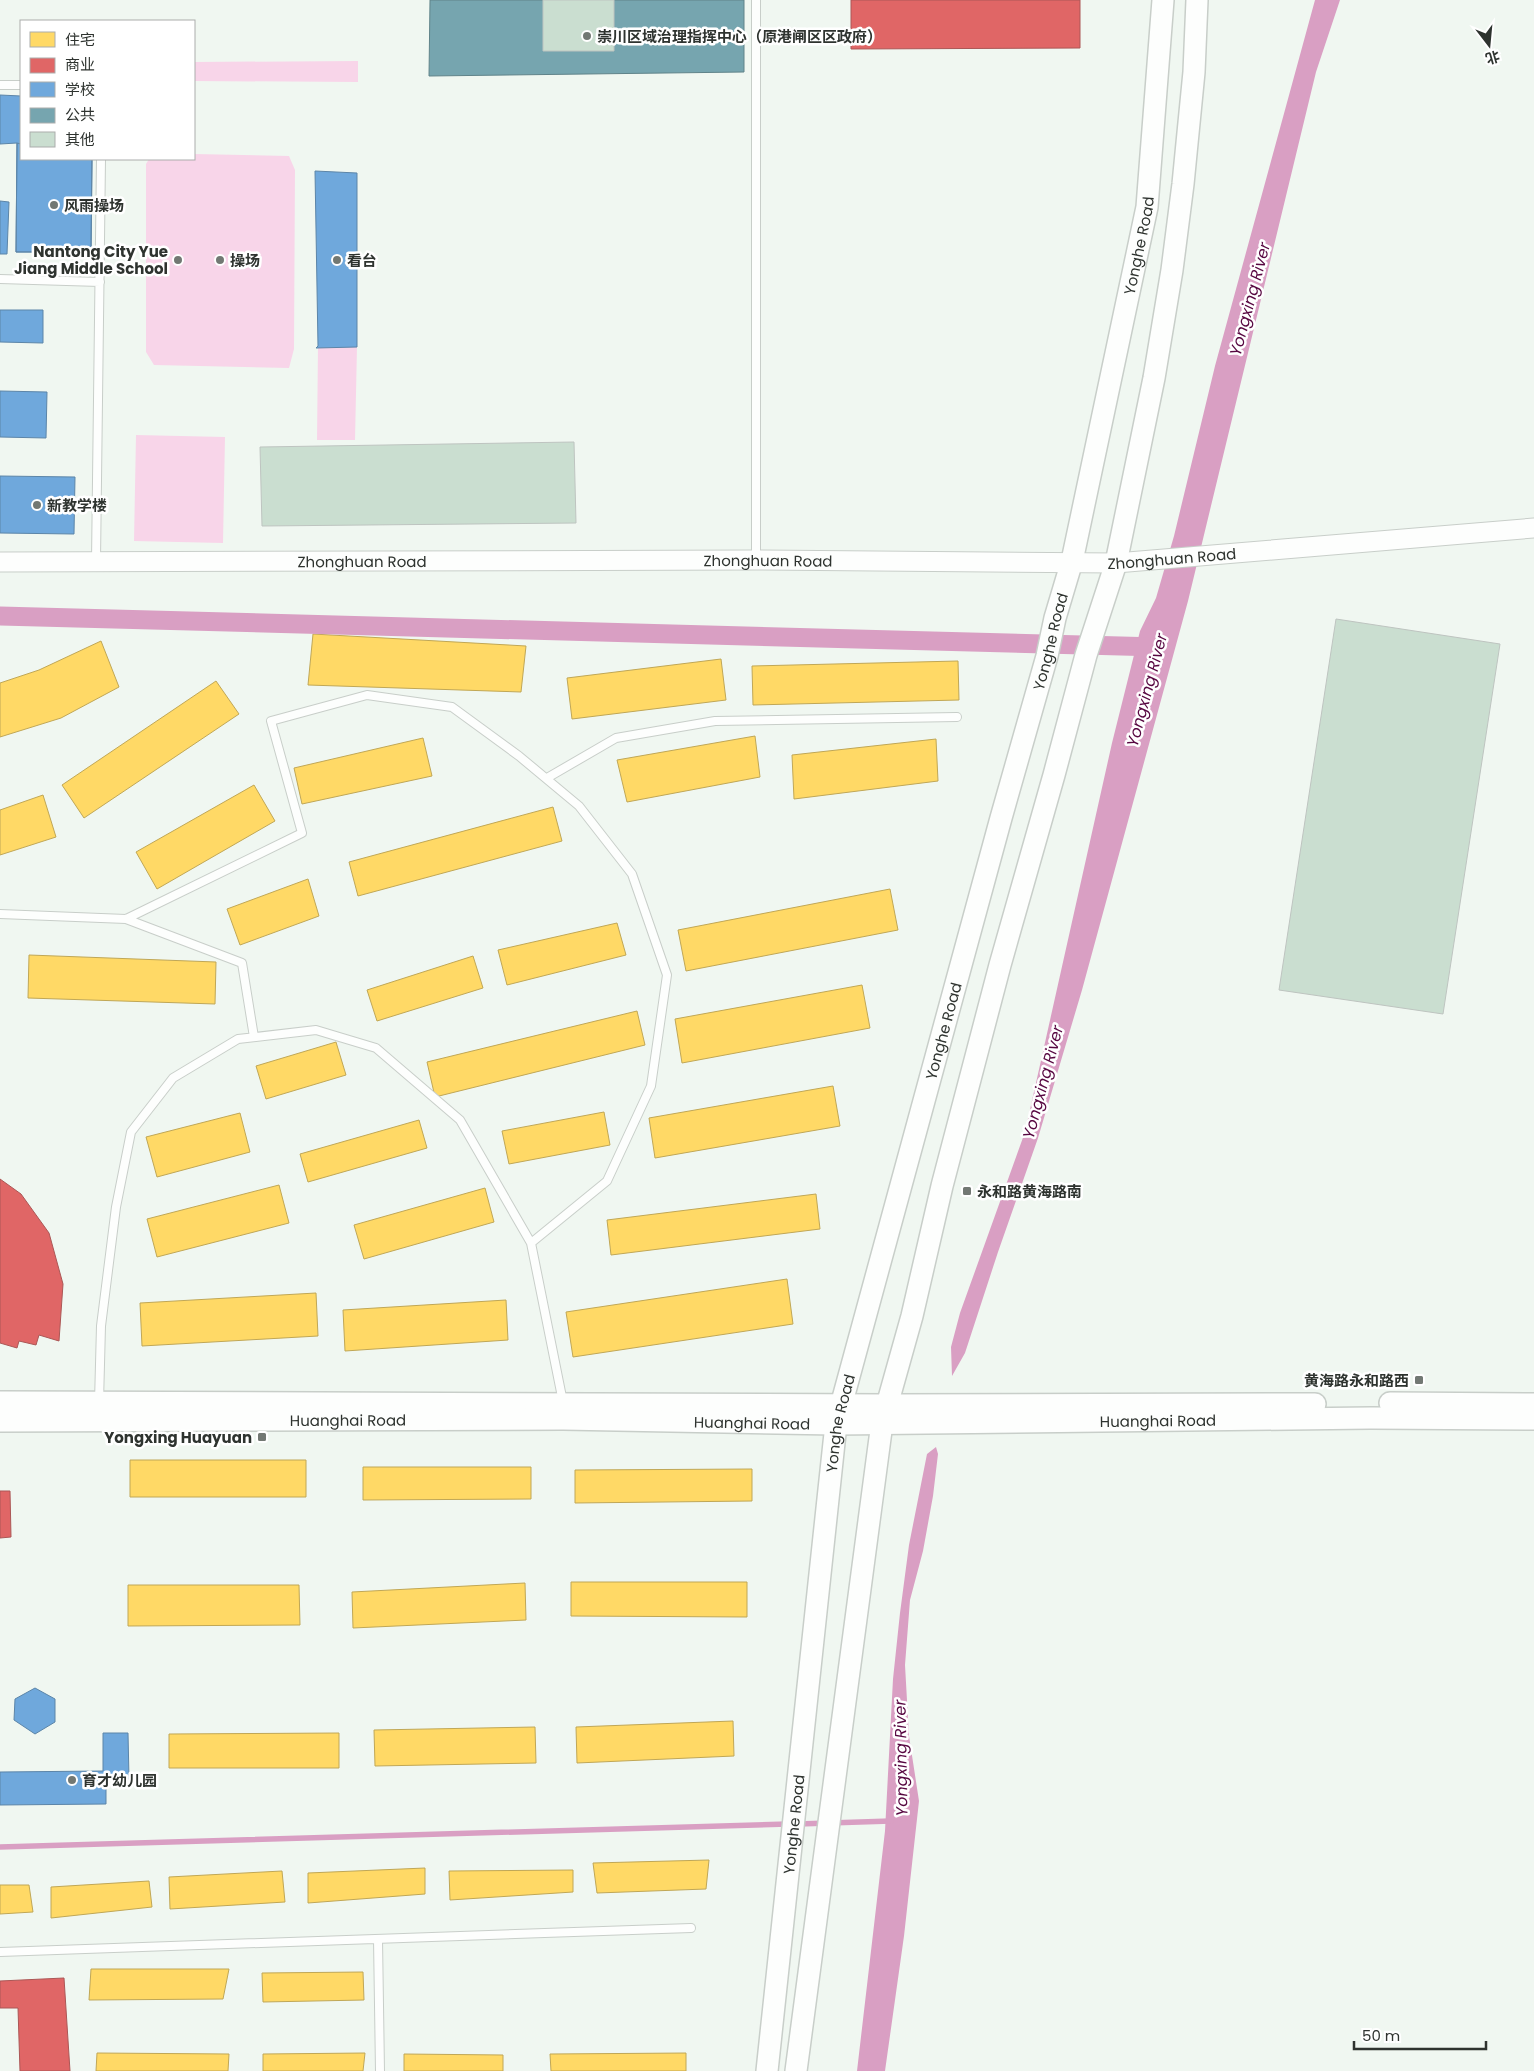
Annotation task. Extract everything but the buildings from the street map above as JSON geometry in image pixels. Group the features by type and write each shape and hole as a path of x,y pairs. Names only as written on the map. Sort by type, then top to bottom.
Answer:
{"main road":[{"name":"Yonghe Road","path":"766,2071 838,1414 1072,561 1148,207 1163,0"},
{"path":"796,2071 884,1414 912,1316 942,1186 1000,966 1086,655 1116,563 1154,378 1173,260 1183,184 1194,72 1197,0"},
{"name":"Huanghai Road","path":"0,1402 99,1412"},
{"name":"Huanghai Road","path":"884,1414 1534,1404"},
{"name":"Huanghai Road","path":"0,1421 99,1412 563,1411 1534,1419"}],"street":[{"name":"Zhonghuan Road","path":"0,562 756,560 1072,561 1116,563 1534,528"}],"lane":[{"path":"756,0 756,560"},
{"path":"0,85 20,85"},
{"path":"96,563 101,160"},
{"path":"0,279 100,282"},
{"path":"126,920 302,833 271,721 367,695 452,707 547,778 579,806 632,874 667,976 652,1086 607,1181 531,1243"},
{"path":"547,778 616,738 715,721 957,717"},
{"path":"0,914 126,920 242,964 254,1037"},
{"path":"99,1412 101,1326 116,1206 131,1132 173,1078 238,1039 316,1030 376,1048 460,1120 531,1243 563,1411"},
{"path":"0,1952 691,1928"},
{"path":"378,1938 380,2071"}],"shaded area":[{"path":"358,61 358,82 195,81 195,62"},
{"name":"操场","path":"195,154 289,156 295,170 294,349 289,368 154,365 146,352 146,164 148,160 195,160"},
{"path":"318,346 357,347 355,440 317,440"},
{"path":"136,435 225,437 223,543 134,541"}],"water":[{"name":"Yongxing River","path":"1315,0 1340,0 1316,72 1188,601 1082,990 1038,1138 965,1353 952,1376 951,1347 960,1313 1025,1132 1112,743 1140,631 1156,598 1174,536 1215,366"},
{"name":"Yongxing River","path":"936,1447 938,1454 933,1496 923,1551 910,1600 905,1665 909,1736 919,1801 904,1936 885,2071 857,2071 885,1831 893,1679 900,1613 909,1545 927,1454"}],"waterway":[{"name":"Yongxing River","path":"0,616 1159,647"},
{"name":"Yongxing River","path":"798,1824 891,1821"},
{"path":"0,1847 788,1824"}],"place":[{"name":"崇川区域治理指挥中心（原港闸区区政府）","path":"587,36"},
{"name":"风雨操场","path":"54,205"},
{"name":"Nantong City Yue Jiang Middle School","path":"178,260"},
{"name":"操场","path":"220,260"},
{"name":"看台","path":"337,260"},
{"name":"新教学楼","path":"37,505"},
{"name":"永和路黄海路南","path":"967,1191"},
{"name":"黄海路永和路西","path":"1419,1380"},
{"name":"Yongxing Huayuan","path":"262,1437"},
{"name":"育才幼儿园","path":"72,1780"}]}
